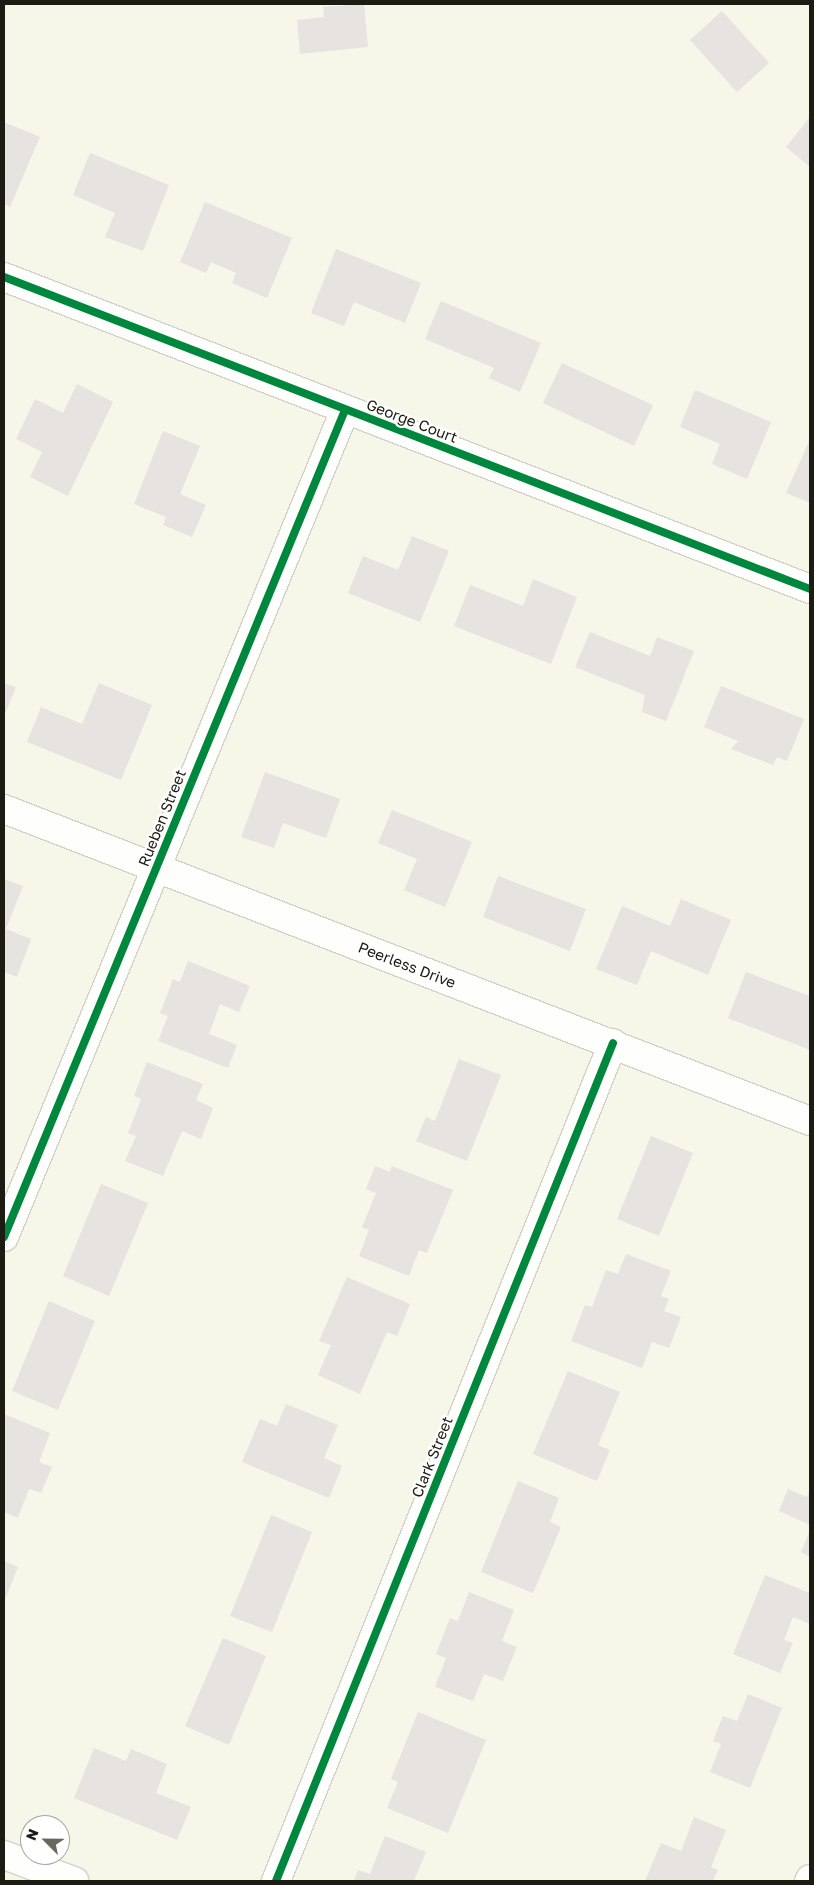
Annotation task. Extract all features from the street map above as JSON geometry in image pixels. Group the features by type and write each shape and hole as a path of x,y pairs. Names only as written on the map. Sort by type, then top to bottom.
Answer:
{"street":[{"name":"George Court","path":"4,277 810,589"},
{"name":"Rueben Street","path":"4,1237 344,410"},
{"name":"Peerless Drive","path":"4,809 613,1043 810,1121"},
{"name":"Clark Street","path":"276,1881 613,1043"},
{"path":"4,1855 74,1881"}],"building":[{"path":"364,4 368,47 300,54 297,20 324,17 323,7"},
{"path":"722,11 769,63 737,92 690,40"},
{"path":"810,117 810,167 786,147"},
{"path":"4,122 40,137 10,207 4,204"},
{"path":"90,153 169,185 143,251 105,237 115,213 73,195"},
{"path":"205,202 292,238 267,298 232,283 236,273 211,262 206,273 180,262"},
{"path":"336,249 421,283 405,323 354,302 344,326 311,313"},
{"path":"441,301 541,343 520,392 489,378 494,368 425,339"},
{"path":"562,363 653,405 634,446 543,403"},
{"path":"77,384 113,402 68,496 30,477 42,452 16,439 35,399 63,413"},
{"path":"695,390 771,422 747,479 712,464 720,444 680,427"},
{"path":"163,431 200,446 180,494 206,505 192,537 163,525 166,517 134,504"},
{"path":"810,439 810,503 786,493"},
{"path":"412,536 449,551 420,622 348,593 363,556 398,570"},
{"path":"533,579 577,597 551,664 454,626 470,585 523,606"},
{"path":"590,632 650,656 657,637 694,651 666,721 642,712 645,695 575,667"},
{"path":"4,683 16,687 4,717"},
{"path":"99,683 152,705 121,780 27,742 41,707 82,724"},
{"path":"721,686 804,719 787,761 777,757 773,765 731,749 738,741 704,727"},
{"path":"265,772 340,799 326,838 283,823 274,848 241,837"},
{"path":"392,810 472,842 445,907 404,890 417,859 378,843"},
{"path":"498,876 586,909 570,951 483,917"},
{"path":"4,879 23,886 6,929 31,939 17,977 4,972"},
{"path":"681,899 731,920 708,975 651,951 637,985 596,969 622,906 670,926"},
{"path":"188,961 250,986 239,1012 220,1004 209,1034 237,1045 228,1068 158,1041 168,1016 160,1013 173,979 180,982"},
{"path":"746,972 810,996 810,1050 728,1018"},
{"path":"459,1059 501,1075 467,1161 416,1141 426,1117 435,1121"},
{"path":"147,1062 203,1084 196,1100 213,1108 201,1139 182,1131 163,1176 125,1161 136,1136 128,1133 141,1099 134,1096"},
{"path":"651,1136 693,1153 659,1236 617,1219"},
{"path":"375,1166 390,1172 392,1166 453,1190 427,1253 419,1250 409,1276 359,1256 369,1230 362,1227 376,1193 366,1189"},
{"path":"101,1184 148,1203 109,1296 63,1276"},
{"path":"626,1254 671,1271 661,1296 669,1299 664,1311 681,1317 669,1348 652,1342 642,1368 571,1341 585,1305 592,1307 606,1270 618,1274"},
{"path":"347,1277 410,1304 397,1336 387,1332 360,1394 318,1375 331,1345 319,1341"},
{"path":"49,1301 95,1321 58,1410 12,1391"},
{"path":"568,1371 620,1392 598,1445 610,1450 597,1481 533,1454"},
{"path":"286,1404 338,1425 324,1458 342,1466 329,1498 242,1462 260,1419 277,1426"},
{"path":"4,1414 50,1433 39,1462 52,1467 41,1493 29,1489 18,1518 4,1512"},
{"path":"518,1481 559,1498 550,1522 561,1527 533,1593 481,1572"},
{"path":"788,1489 807,1497 810,1490 810,1525 779,1511"},
{"path":"271,1515 312,1532 272,1632 230,1616"},
{"path":"810,1531 810,1557 801,1552"},
{"path":"4,1561 18,1567 4,1602"},
{"path":"765,1575 810,1593 810,1624 793,1617 784,1640 793,1643 780,1673 733,1654"},
{"path":"469,1592 514,1610 502,1641 517,1647 503,1681 484,1674 473,1701 435,1687 446,1658 436,1654 450,1618 458,1621"},
{"path":"223,1638 266,1656 229,1745 185,1726"},
{"path":"748,1694 782,1708 750,1788 710,1772 721,1744 713,1741 723,1716 737,1721"},
{"path":"418,1712 486,1740 448,1833 387,1808 398,1782 391,1779"},
{"path":"94,1748 126,1761 131,1749 167,1764 156,1793 191,1807 177,1840 74,1798"},
{"path":"694,1817 726,1830 711,1867 718,1870 713,1881 645,1881 661,1843 681,1851"},
{"path":"385,1836 426,1852 414,1881 354,1881 358,1870 370,1874"}],"cycle path":[{"path":"4,277 810,589"},
{"path":"4,1237 345,410"},
{"path":"276,1881 613,1043"}]}
